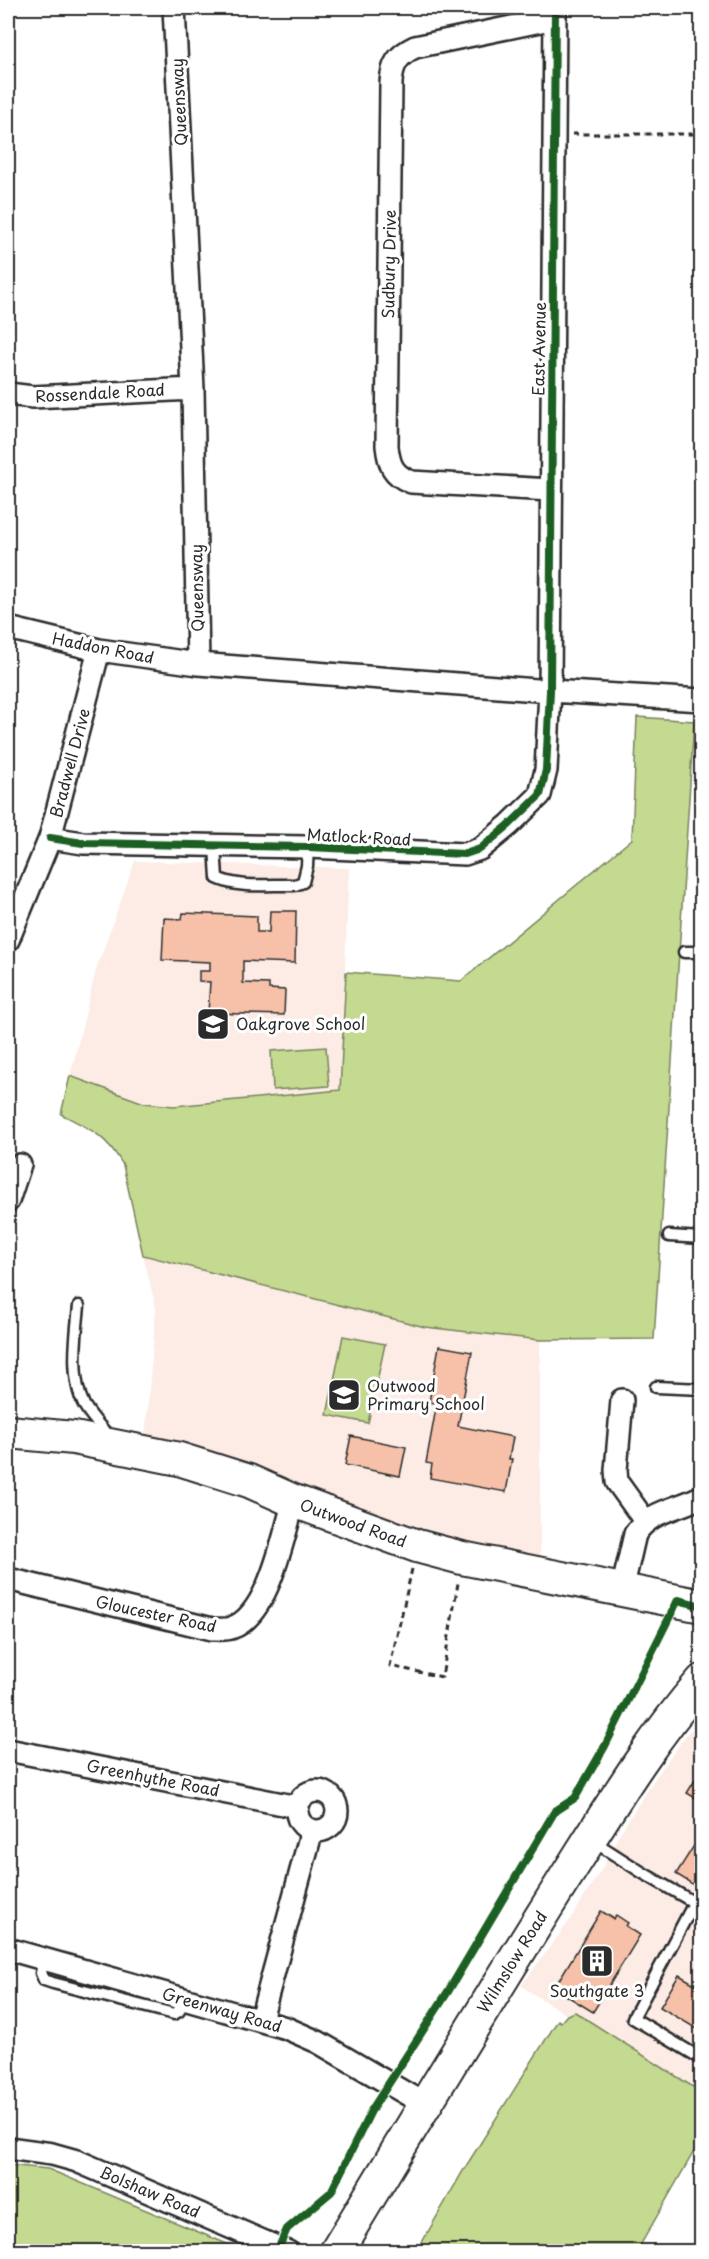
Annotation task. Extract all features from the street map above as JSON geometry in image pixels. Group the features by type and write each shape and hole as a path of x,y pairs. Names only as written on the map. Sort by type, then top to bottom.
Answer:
{"street":[{"name":"Queensway","path":"174,8 194,389 198,664"},
{"name":"East Avenue","path":"550,691 555,13"},
{"name":"Sudbury Drive","path":"551,490 411,483 402,479 390,467 387,446 391,82 394,65 405,52 415,47 555,13"},
{"name":"Rossendale Road","path":"8,394 33,397 194,389"},
{"name":"Haddon Road","path":"8,628 99,650 198,664"},
{"name":"Bradwell Drive","path":"8,940 50,838 99,650"},
{"path":"198,664 550,691 702,700"},
{"name":"Matlock Road","path":"50,838 215,855 308,857 465,854 480,849 540,795 546,770 550,691"},
{"path":"8,1201 20,1165"},
{"path":"622,1400 617,1482 645,1521"},
{"name":"Outwood Road","path":"8,1432 60,1436 107,1444 201,1466 249,1481 294,1501 417,1546 462,1558 702,1606"},
{"path":"622,1590 635,1534 645,1521 661,1511 702,1496"},
{"name":"Gloucester Road","path":"8,1580 212,1629 230,1628 256,1610 265,1595 294,1501"},
{"name":"Wilmslow Road","path":"336,2252 423,2104 590,1839 628,1780 693,1697"},
{"name":"Greenhythe Road","path":"8,1750 298,1807"},
{"path":"320,1791 330,1796 335,1803 337,1811 335,1820 331,1826 322,1830 312,1830 300,1821 298,1807 302,1799 310,1793 320,1791"},
{"path":"261,2019 312,1830"},
{"name":"Greenway Road","path":"8,1949 183,2000 261,2019 318,2042 423,2104"},
{"name":"Bolshaw Road","path":"8,2148 52,2154 76,2161 288,2252"}],"lane":[{"path":"215,855 217,878 237,884 295,885 303,882 308,857"},
{"path":"684,951 702,952"},
{"path":"669,1236 702,1238"},
{"path":"79,1306 75,1360 79,1388 84,1404 105,1432 107,1444"},
{"path":"657,1387 702,1389"},
{"path":"590,1839 698,1905 633,2018 702,2059"}],"path":[{"path":"555,134 702,134"},
{"path":"417,1546 390,1666 442,1677 462,1558"}],"shaded area":[{"name":"Oakgrove School","path":"135,861 349,868 340,1089 174,1106 144,1103 70,1076 96,970"},
{"name":"Outwood Primary School","path":"143,1255 425,1327 540,1340 540,1573 144,1450 156,1308"},
{"path":"698,1727 701,1729 701,2092 575,2012 567,2015 521,1986 568,1923 603,1867 620,1833 656,1777 689,1731"}],"green space":[{"path":"637,717 694,721 654,1339 540,1340 425,1327 143,1255 123,1165 104,1140 61,1114 70,1076 144,1103 174,1106 340,1090 346,972 461,981 632,839"},
{"path":"326,1047 329,1086 273,1090 271,1051"},
{"path":"343,1336 385,1344 368,1423 327,1415"},
{"path":"575,2012 701,2092 701,2139 637,2251 417,2251 463,2171 558,2020 561,2022 567,2015"},
{"path":"8,2165 48,2169 244,2251 8,2251"}],"building":[{"path":"270,911 296,911 295,963 243,961 243,983 269,984 269,989 285,990 284,1015 208,1013 210,982 199,981 199,971 210,971 210,962 162,960 164,918 182,919 183,913 257,916 257,932 269,932"},
{"path":"439,1346 472,1352 458,1426 513,1437 506,1492 430,1478 432,1464 426,1463 437,1403 429,1402"},
{"path":"351,1436 406,1447 400,1476 345,1465"},
{"path":"702,1769 702,1802 687,1793"},
{"path":"702,1833 702,1890 676,1874"},
{"name":"Southgate 3","path":"601,1911 614,1919 616,1915 628,1923 626,1926 640,1935 593,2012 554,1988"},
{"path":"679,1975 702,1988 702,2032 660,2007"}],"cycle path":[{"path":"50,838 83,843 308,847 465,854 480,849 540,795 546,770 550,691 555,8"},
{"path":"279,2247 287,2229 331,2192 371,2111 449,1990 555,1811 575,1798 605,1746 678,1600 702,1606"}],"place":[{"name":"Oakgrove School","path":"213,1024"},
{"name":"Outwood Primary School","path":"344,1395"},
{"name":"Southgate 3","path":"597,1961"}]}
